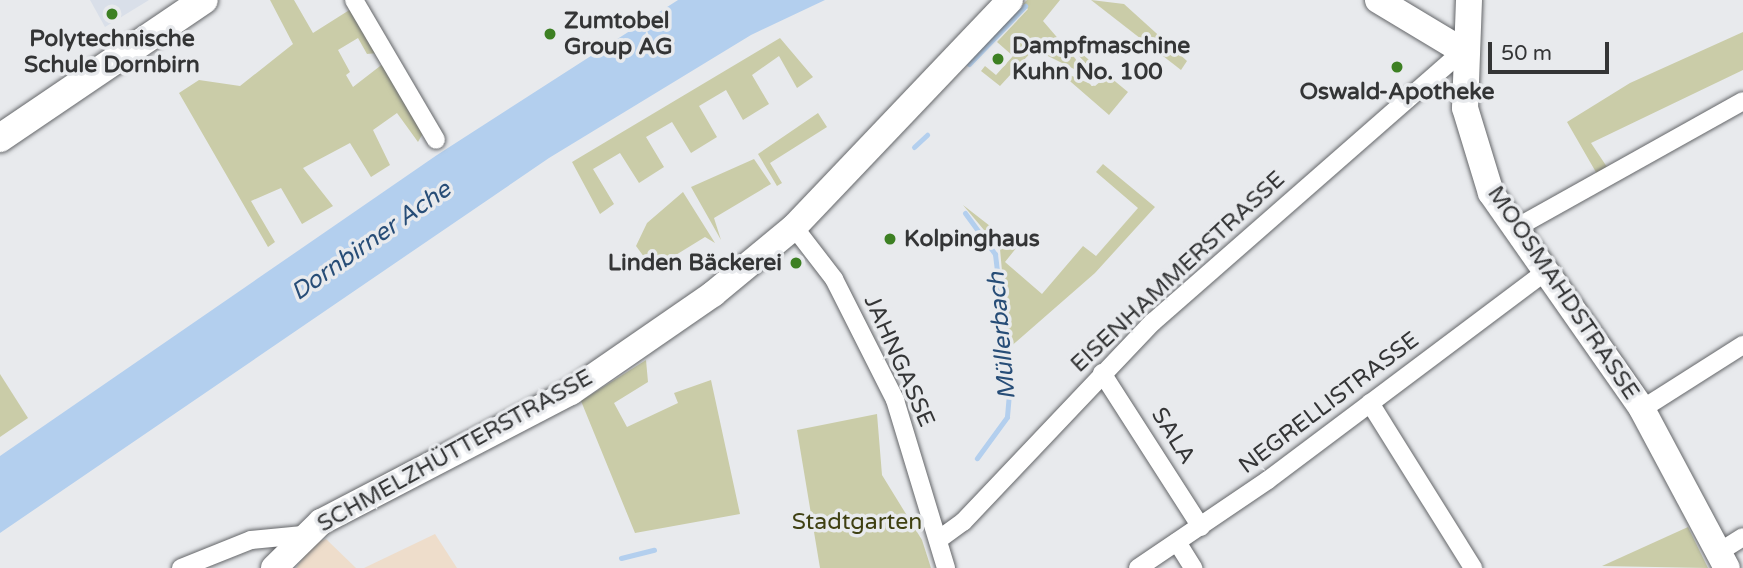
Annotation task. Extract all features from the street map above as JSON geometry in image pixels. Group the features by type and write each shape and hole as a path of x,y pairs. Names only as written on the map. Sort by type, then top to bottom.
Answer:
{"main road":[{"path":"0,138 204,0"}],"street":[{"path":"354,0 436,140"},
{"name":"SCHMELZHÜTTERSTRASSE","path":"274,568 303,536 571,392 713,294 794,227 1010,0"},
{"path":"1378,0 1462,51"},
{"name":"MOOSMAHDSTRASSE","path":"1469,0 1462,51 1474,150 1514,229 1642,409 1723,560"},
{"name":"EISENHAMMERSTRASSE","path":"938,540 963,522 1102,373 1462,51"},
{"path":"1514,229 1743,101"},
{"name":"JAHNGASSE","path":"794,227 834,279 870,344 895,400 946,568"},
{"name":"NEGRELLISTRASSE","path":"1138,568 1201,527 1545,272"},
{"path":"1642,409 1743,345"},
{"name":"SALA","path":"1102,373 1201,527"},
{"path":"1370,403 1473,568"},
{"name":"SCHMELZHÜTTERSTRASSE","path":"181,568 251,540 303,536"},
{"path":"1723,560 1743,537"},
{"path":"1177,542 1194,568"}],"shaded area":[{"name":"Polytechnische Schule Dornbirn","path":"90,0 149,0 105,27"},
{"path":"435,534 457,568 364,568"},
{"path":"326,539 356,568 296,568 313,544"}],"green space":[{"path":"270,0 294,0 313,33 351,9 377,53 367,54 358,38 338,50 350,72 346,75 353,87 384,63 423,133 418,142 397,113 373,130 390,165 371,177 350,143 303,168 333,206 302,224 281,188 251,201 275,242 268,247 179,93 199,80 240,86 293,44"},
{"path":"1027,0 1060,0 1043,21 1092,78 1034,49 1000,86 981,71 985,66 996,75 1013,56 997,42 1028,9 1023,4"},
{"path":"1091,0 1124,4 1187,61 1181,70"},
{"path":"1743,32 1743,70 1591,143 1607,167 1597,174 1567,122 1630,83"},
{"path":"780,38 813,77 797,88 779,56 752,75 769,104 743,120 726,90 699,106 717,137 691,153 672,122 646,137 664,167 639,183 620,153 593,169 614,204 600,214 572,162"},
{"path":"1065,40 1128,92 1109,115 1056,69 1095,86 1101,81"},
{"path":"818,113 827,127 770,163 782,183 777,186 758,154"},
{"path":"754,159 771,184 714,218 721,240 691,187"},
{"path":"1103,164 1155,207 1095,273 1009,348 1000,249 963,205 1017,247 1005,262 1042,294 1083,246 1096,256 1138,208 1096,172"},
{"path":"683,192 715,243 705,237 653,269 636,246 647,223"},
{"name":"Stadtgarten","path":"646,360 648,382 614,403 627,427 678,403 674,393 711,380 740,514 635,533 581,401"},
{"path":"0,374 28,418 0,437"},
{"name":"Stadtgarten","path":"877,414 882,475 922,540 931,568 820,568 797,430"},
{"path":"1688,527 1708,568 1602,566"}],"water":[{"name":"Dornbirner Ache","path":"678,0 825,0 751,35 549,158 0,533 0,456 437,155"}],"waterway":[{"name":"Müllerbach","path":"969,64 1025,6"},
{"name":"Müllerbach","path":"914,147 927,135"},
{"name":"Müllerbach","path":"965,213 995,254 1010,382 1007,417 977,458"},
{"name":"Müllerbach","path":"621,558 654,550"}],"place":[{"name":"Polytechnische Schule Dornbirn","path":"112,14"},
{"name":"Zumtobel Group AG","path":"550,34"},
{"name":"Dampfmaschine Kuhn No. 100","path":"998,59"},
{"name":"Oswald-Apotheke","path":"1397,67"},
{"name":"Kolpinghaus","path":"890,239"},
{"name":"Linden Bäckerei","path":"796,263"}]}
